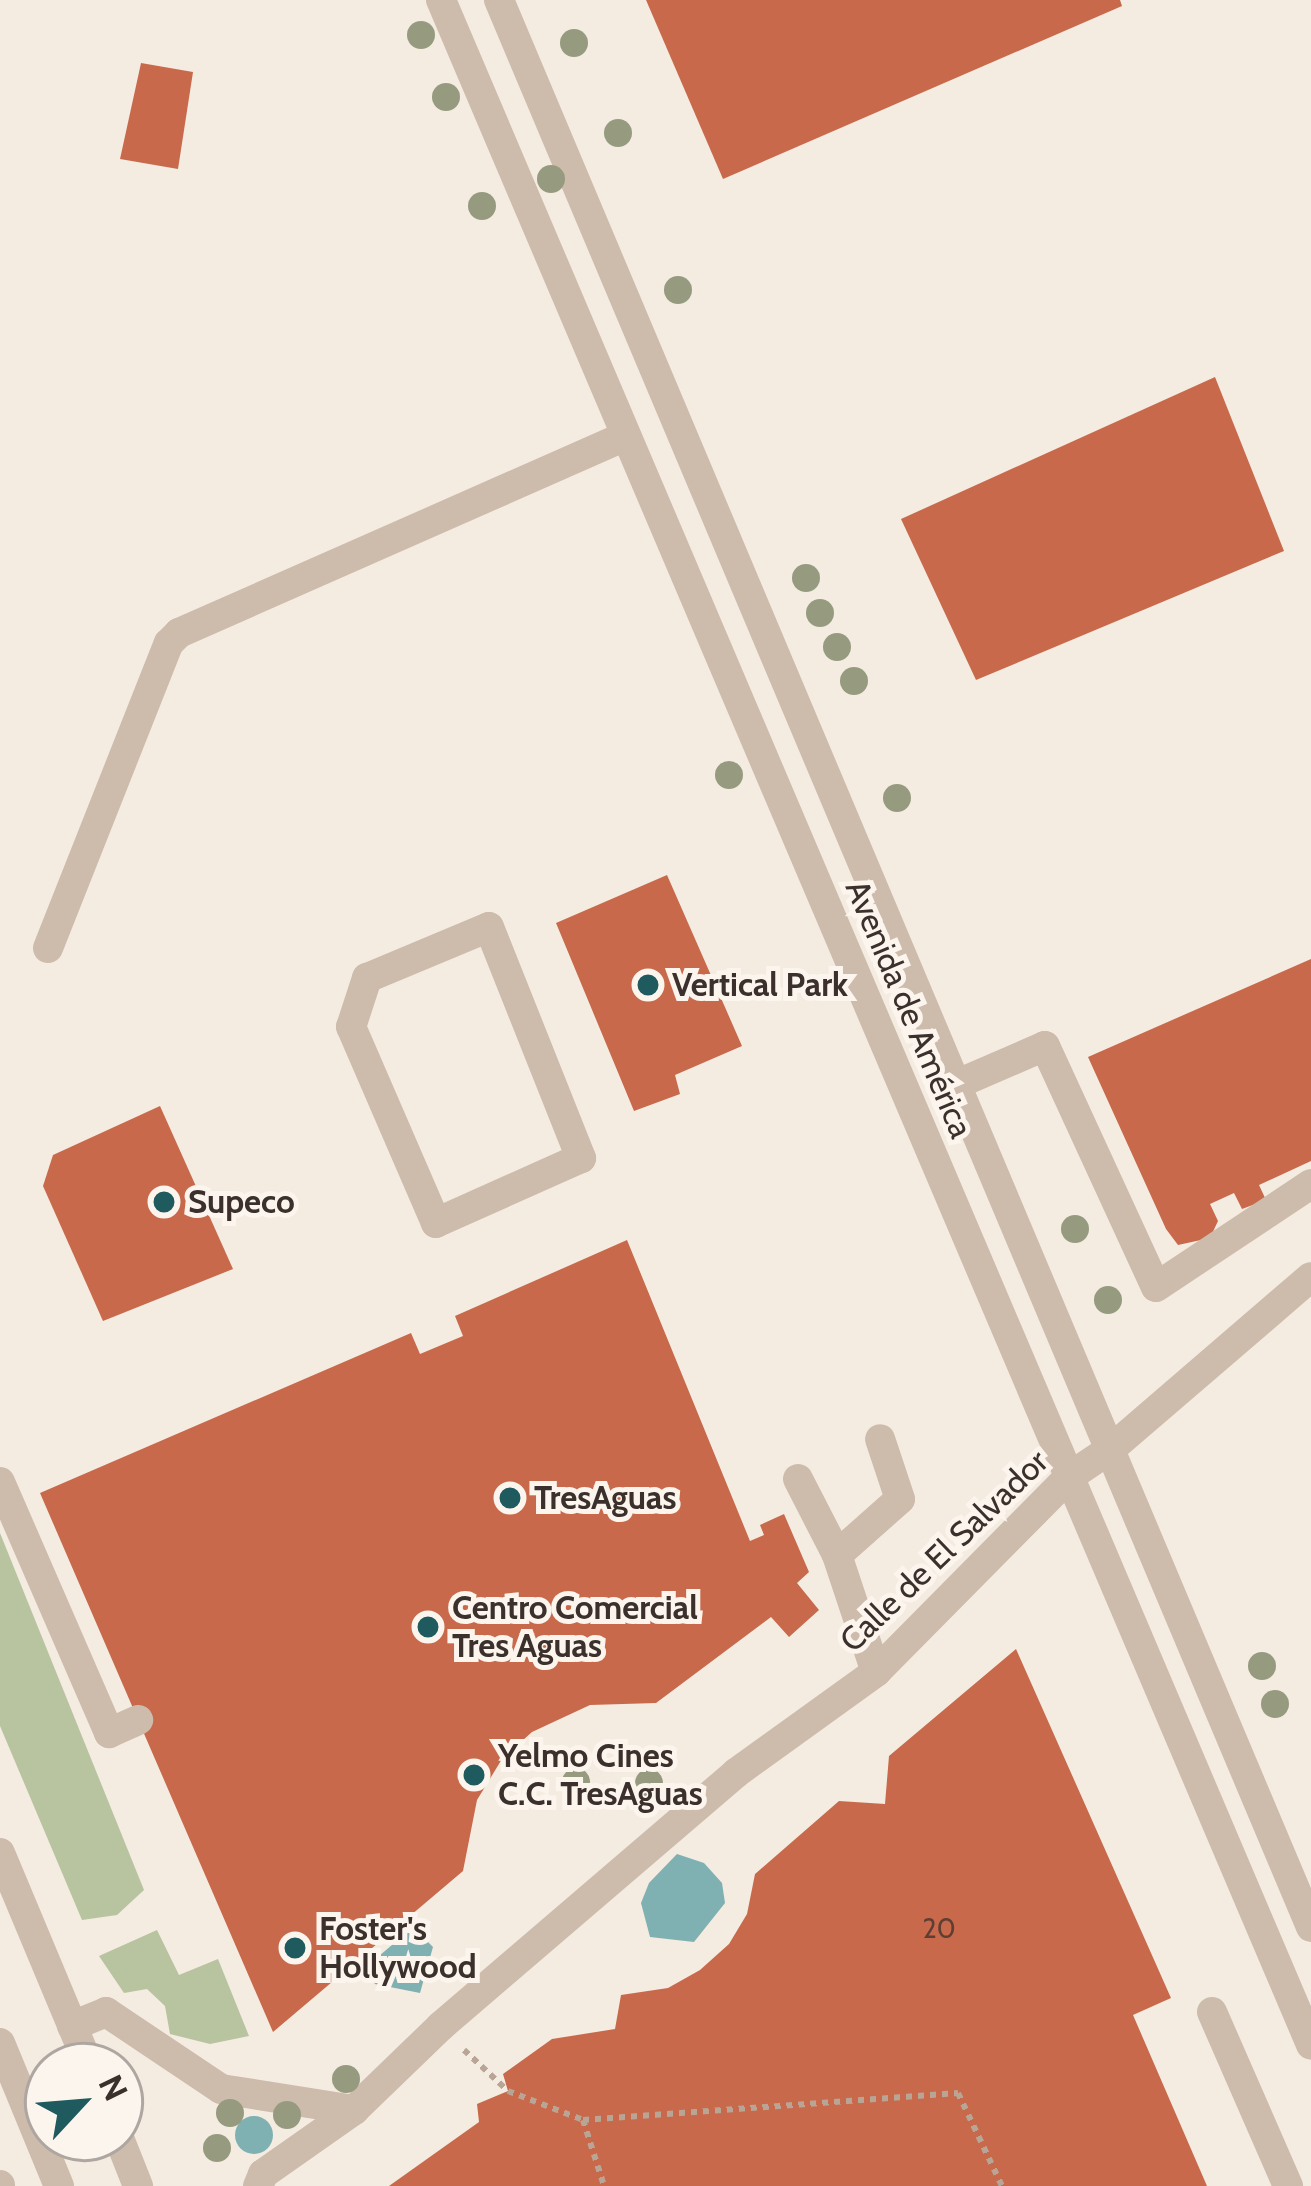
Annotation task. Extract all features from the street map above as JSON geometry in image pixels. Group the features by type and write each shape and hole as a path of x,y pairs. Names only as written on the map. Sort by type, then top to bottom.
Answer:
{"street":[{"name":"Avenida de América","path":"441,0 1311,2045"},
{"name":"Avenida de América","path":"499,0 1311,1928"},
{"path":"48,948 169,643 179,633 626,436"},
{"path":"489,927 581,1158 436,1223 351,1027 368,978 489,927"},
{"path":"955,1084 1045,1046 1156,1287 1311,1184"},
{"name":"Calle de El Salvador","path":"258,2186 263,2174 353,2110 441,2026 736,1773 876,1672 1069,1477 1112,1448 1311,1277"},
{"path":"837,1555 900,1499 880,1439"},
{"path":"798,1479 837,1555 876,1672"},
{"path":"0,1482 109,1733 138,1720"},
{"path":"0,1853 79,2042"},
{"path":"72,2026 106,2012 221,2089 353,2110"},
{"path":"1212,2012 1288,2186"},
{"path":"0,2043 58,2186"}],"path":[{"path":"441,2026 508,2091 584,2120 958,2093 1002,2186"},
{"path":"584,2120 604,2186"}],"green space":[{"path":"0,1533 144,1890 117,1915 82,1920 0,1726"},
{"path":"157,1930 179,1975 218,1959 249,2036 210,2044 170,2034 165,2006 147,1989 124,1993 99,1956"}],"water":[{"path":"677,1854 704,1863 722,1883 725,1903 694,1942 650,1937 641,1903 649,1883"},
{"path":"413,1927 433,1947 420,1993 375,1984 365,1968"},
{"path":"254,2116 267,2122 273,2135 267,2148 254,2154 241,2148 235,2135 241,2122"}],"building":[{"path":"646,0 1120,0 1122,6 723,179"},
{"path":"141,63 193,72 178,169 120,159"},
{"path":"1215,377 1284,551 976,680 901,519"},
{"name":"Vertical Park","path":"667,875 742,1046 675,1075 680,1094 634,1111 556,923"},
{"path":"1311,959 1311,1161 1259,1185 1266,1200 1242,1209 1234,1193 1210,1204 1218,1221 1210,1238 1178,1245 1166,1229 1088,1057"},
{"path":"160,1106 233,1269 103,1321 43,1186 53,1155"},
{"name":"Centro Comercial Tres Aguas","path":"627,1240 750,1541 764,1535 760,1525 784,1514 809,1572 797,1583 819,1610 789,1637 771,1617 656,1703 590,1705 532,1732 502,1759 477,1800 463,1871 273,2032 40,1493 411,1333 420,1354 463,1336 455,1316"},
{"path":"1016,1649 1171,1998 1133,2015 1207,2186 389,2186 479,2122 477,2104 508,2091 503,2074 552,2039 615,2029 621,1995 668,1988 700,1970 729,1944 747,1914 755,1874 839,1801 885,1804 889,1756"}],"place":[{"name":"Vertical Park","path":"648,985"},
{"name":"Supeco","path":"164,1202"},
{"name":"TresAguas","path":"510,1498"},
{"name":"Centro Comercial Tres Aguas","path":"428,1627"},
{"name":"Yelmo Cines C.C. TresAguas","path":"474,1775"},
{"name":"Foster's Hollywood","path":"295,1948"}]}
